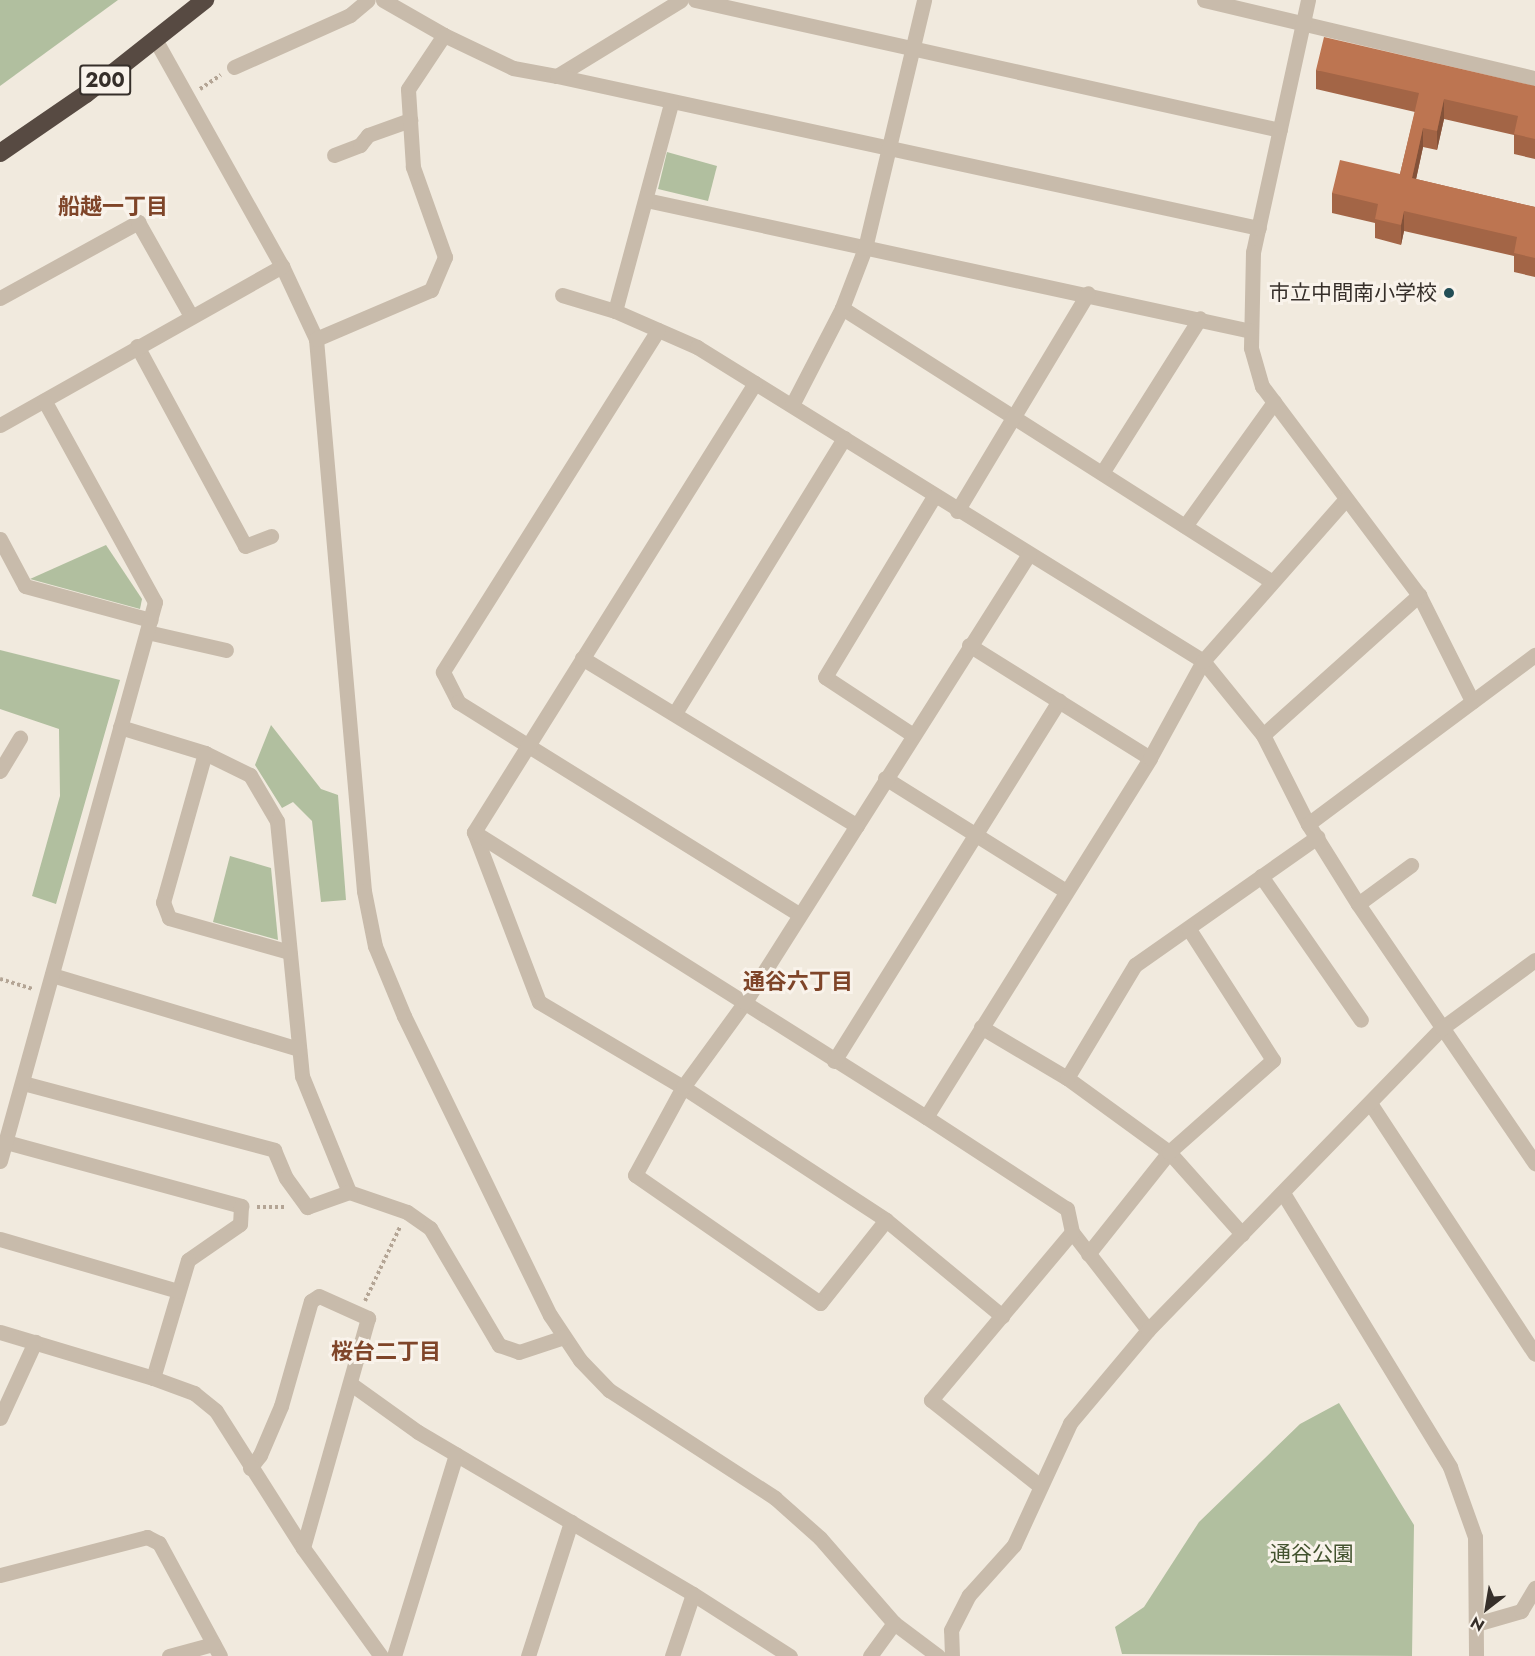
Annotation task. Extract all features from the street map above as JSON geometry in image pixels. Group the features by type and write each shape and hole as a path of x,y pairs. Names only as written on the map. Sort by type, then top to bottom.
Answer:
{"highway":[{"name":"200","path":"0,153 156,41 205,0"}],"street":[{"path":"234,67 350,15 368,0"},
{"path":"383,0 444,35 513,68 671,103 891,146 1259,228"},
{"path":"557,76 681,0"},
{"path":"695,0 915,47 1280,130"},
{"path":"792,405 842,308 866,248 915,47 924,0"},
{"path":"1204,0 1535,78"},
{"path":"1308,0 1253,252 1251,348 1262,386 1419,595 1472,701"},
{"path":"316,339 431,290 445,257 412,167 408,89 444,35"},
{"path":"156,41 282,266 316,339 364,891 375,946 404,1016 564,1337 609,1390 775,1498 820,1538 894,1623 922,1647 938,1656"},
{"path":"615,310 671,103"},
{"path":"334,155 360,145 368,135 410,120"},
{"path":"646,200 1088,293 1251,331"},
{"path":"0,298 138,222 191,316"},
{"path":"0,425 282,266"},
{"path":"957,511 1088,293"},
{"path":"562,295 615,310 697,347 957,511 1203,661 1263,735 1312,830 1359,904 1535,1163"},
{"path":"842,308 1271,581"},
{"path":"1102,473 1200,318"},
{"path":"658,330 443,672 458,702 527,742 799,914"},
{"path":"137,346 245,546 271,536"},
{"path":"474,832 527,742 755,383"},
{"path":"0,1161 155,602 44,400"},
{"path":"1185,526 1274,402"},
{"path":"675,713 844,438"},
{"path":"913,735 825,676 934,496"},
{"path":"926,1118 1150,758 1203,661 1271,581 1346,499"},
{"path":"0,539 25,586 225,651"},
{"path":"886,1220 820,1303 635,1175 683,1087 745,1002 969,645 1029,554"},
{"path":"1263,735 1419,595"},
{"path":"969,645 1150,758"},
{"path":"1067,1078 1135,965 1262,876 1312,830 1472,701 1535,655"},
{"path":"582,658 857,826"},
{"path":"834,1062 1059,702"},
{"path":"120,727 204,753 250,775 277,821 302,1076 348,1192"},
{"path":"0,771 20,738"},
{"path":"204,753 163,902 169,918 289,952"},
{"path":"885,778 976,837 1066,891"},
{"path":"474,832 745,1002 834,1062 1067,1209 1072,1232 1148,1330"},
{"path":"474,832 539,1002 683,1087 886,1220 1002,1316"},
{"path":"1359,904 1411,865"},
{"path":"1262,876 1361,1020"},
{"path":"1088,1254 1169,1152 1273,1060 1189,929"},
{"path":"952,1656 951,1630 969,1595 1014,1545 1070,1423 1148,1330 1442,1029 1534,963"},
{"path":"52,975 299,1049"},
{"path":"981,1027 1067,1078 1169,1152 1242,1234"},
{"path":"23,1083 274,1150 286,1178 307,1207 348,1192 407,1212 430,1228 499,1345 519,1353 564,1337"},
{"path":"1370,1103 1535,1354"},
{"path":"6,1142 241,1206 240,1224 188,1260 153,1378"},
{"path":"1283,1193 1450,1467 1475,1536 1476,1656"},
{"path":"1040,1486 931,1400 1072,1232"},
{"path":"0,1239 178,1291"},
{"path":"250,1468 260,1455 281,1406 311,1301 319,1296 368,1318 368,1330 303,1548"},
{"path":"0,1332 153,1378 194,1393 216,1411 250,1468 303,1548 381,1656"},
{"path":"0,1418 35,1342"},
{"path":"351,1384 418,1432 693,1594 790,1656"},
{"path":"394,1656 456,1454"},
{"path":"528,1656 571,1522"},
{"path":"0,1575 147,1537 159,1543 217,1650 169,1656"},
{"path":"1476,1624 1521,1611 1535,1588"},
{"path":"672,1656 693,1594"},
{"path":"870,1656 894,1623"},
{"path":"909,1656 922,1647"}],"path":[{"path":"188,97 234,67"},
{"path":"0,979 47,993"},
{"path":"241,1206 307,1207"},
{"path":"359,1313 407,1212"}],"green space":[{"path":"0,0 118,0 0,86"},
{"path":"667,152 717,166 708,201 658,189"},
{"path":"106,545 142,599 140,609 30,579"},
{"path":"0,650 120,680 56,904 32,896 60,796 59,729 0,709"},
{"path":"271,725 321,789 338,795 346,900 321,902 312,821 293,802 282,808 255,765"},
{"path":"230,856 271,868 278,940 213,922"},
{"name":"通谷公園","path":"1339,1403 1414,1525 1412,1656 1122,1654 1115,1627 1144,1607 1199,1522 1300,1424"}],"building":[{"path":"1324,37 1535,86 1535,139 1514,134 1518,116 1444,99 1437,131 1423,128 1412,178 1535,207 1535,258 1514,253 1517,237 1404,211 1401,225 1375,219 1378,204 1332,193 1340,160 1400,174 1419,93 1316,70"}],"place":[{"name":"市立中間南小学校","path":"1449,293"}],"district":[{"name":"船越一丁目","path":"113,207"},
{"name":"通谷六丁目","path":"798,982"},
{"name":"桜台二丁目","path":"386,1352"}]}
